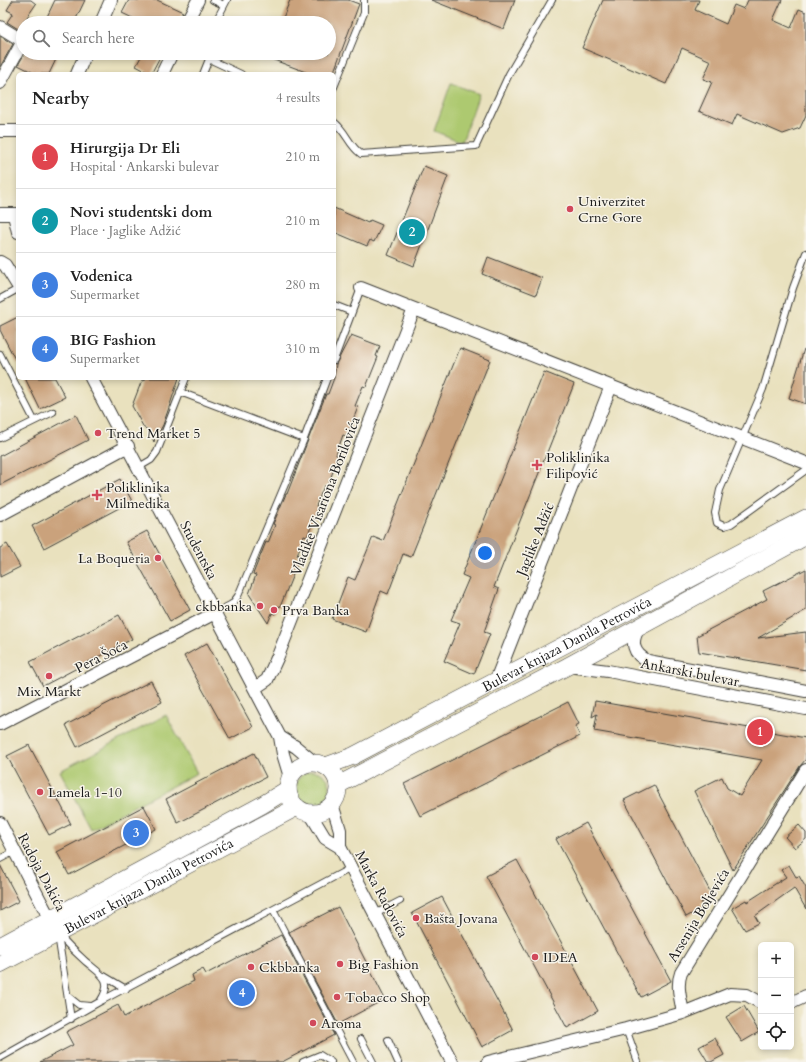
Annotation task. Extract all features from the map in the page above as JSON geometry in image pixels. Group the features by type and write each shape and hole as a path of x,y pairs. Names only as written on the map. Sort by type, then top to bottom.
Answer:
{"main road":[{"name":"Bulevar knjaza Danila Petrovića","path":"0,964 54,926 262,805 289,783 300,766 320,764 352,756 806,518"},
{"name":"Bulevar knjaza Danila Petrovića","path":"338,785 568,666 806,536"},
{"path":"320,764 336,777 338,792 332,804"},
{"path":"289,783 292,802 303,810"},
{"name":"Bulevar knjaza Danila Petrovića","path":"0,946 54,926 303,810 322,811 332,804"}],"street":[{"path":"104,16 111,0"},
{"path":"190,16 198,0"},
{"path":"0,27 16,36"},
{"path":"0,83 16,53"},
{"path":"78,72 83,60"},
{"path":"163,72 169,60"},
{"path":"0,131 16,131"},
{"path":"0,214 16,215"},
{"path":"0,262 5,265 16,283"},
{"path":"361,288 806,463"},
{"name":"Vladike Visariona Borilovića","path":"255,688 267,680 276,662 414,308"},
{"name":"Studentska","path":"92,380 280,737 289,783"},
{"name":"Jaglike Adžić","path":"496,680 611,386"},
{"path":"0,515 128,446"},
{"name":"Pera Šoća","path":"0,724 215,613"},
{"name":"Ankarski bulevar","path":"639,628 635,635 634,648 641,658 648,661 806,691"},
{"name":"Ankarski bulevar","path":"568,666 608,671 806,709"},
{"path":"280,737 320,764"},
{"name":"Arsenija Boljevića","path":"683,1013 678,980 681,973 806,770"},
{"name":"Marka Radovića","path":"332,804 340,830 340,847 452,1062"},
{"name":"Marka Radovića","path":"303,810 325,838 340,847"},
{"name":"Radoja Dakića","path":"0,823 54,926"},
{"path":"488,1062 626,1029 683,1013 730,994 747,996 758,1001"},
{"path":"794,1002 806,996"}],"lane":[{"path":"213,0 226,3 219,16"},
{"path":"336,82 364,13 364,0"},
{"path":"336,124 341,128 354,149 361,154 476,146 509,74 552,0"},
{"path":"204,72 207,60"},
{"path":"215,60 237,72"},
{"path":"806,253 793,288 763,389 717,500 716,520 720,525 731,524 740,519 806,470"},
{"path":"336,355 361,288"},
{"path":"0,299 16,290"},
{"path":"336,306 352,312"},
{"path":"0,354 34,420"},
{"path":"139,467 151,460 157,452 185,380"},
{"path":"215,613 232,604 238,596 304,439 326,380"},
{"path":"180,392 304,439"},
{"path":"0,438 53,412"},
{"path":"0,859 15,851"},
{"path":"0,1058 101,1001 351,868"},
{"path":"375,914 400,901"},
{"path":"273,910 337,1029 353,1062"},
{"path":"54,926 68,945 104,976 126,989"},
{"path":"54,926 69,997 71,1019"},
{"path":"101,1001 106,988 104,976"},
{"path":"69,997 79,1005 92,1006"},
{"path":"626,1029 638,1062"},
{"path":"362,1039 372,1060 365,1062"},
{"path":"388,1040 398,1062"},
{"path":"303,1062 320,1055 331,1062"}],"green space":[{"path":"451,83 479,94 462,142 434,131"},
{"path":"166,715 197,773 91,829 60,771"},
{"path":"310,771 316,771 325,776 329,782 329,794 325,800 316,805 310,805 301,800 296,791 296,785 301,776"}],"building":[{"path":"13,0 31,0 36,4 28,16 16,16 16,28 7,22 13,13 7,10"},
{"path":"55,0 85,0 77,16 47,16"},
{"path":"129,0 157,0 183,12 181,16 128,16 122,13"},
{"path":"290,0 348,0 359,4 334,72 306,72 274,60 336,60 336,16 284,16"},
{"path":"431,0 515,0 504,29"},
{"path":"603,0 699,0 695,10 726,24 734,5 744,9 748,0 782,0 773,20 791,28 799,9 806,12 806,115 800,128 783,134 737,114 732,125 699,111 712,82 703,79 711,61 682,48 666,84 582,48"},
{"path":"0,36 13,44 0,67"},
{"path":"21,60 56,60 50,72 32,72 18,65"},
{"path":"139,60 158,60 152,72 147,72 136,66"},
{"path":"424,166 448,176 414,266 388,255"},
{"path":"336,209 368,223 370,220 382,225 374,242 370,240 367,246 336,233"},
{"path":"488,257 542,278 536,295 482,274"},
{"path":"16,318 16,361 0,330 0,326"},
{"path":"351,335 380,346 376,356 378,357 366,387 363,386 355,406 358,407 347,436 343,435 336,455 339,456 327,487 324,486 316,506 319,507 307,537 304,536 297,556 300,557 280,607 278,606 275,614 272,613 268,623 249,594 256,575 253,574 266,542 268,543 275,525 273,524 287,494 326,394 328,394 333,380 336,380 336,364"},
{"path":"460,348 490,360 411,557 403,554 388,594 381,591 366,632 332,619 348,577 355,580 373,537 383,541"},
{"path":"804,349 806,350 806,404 789,398"},
{"path":"544,372 574,384 494,587 499,589 484,632 490,634 474,674 444,661 460,623 451,620 469,578 462,575"},
{"path":"26,380 56,380 65,397 40,409"},
{"path":"142,380 178,380 163,425 158,434 156,432 154,442 149,430 144,428 132,406"},
{"path":"76,415 88,440 0,485 0,456"},
{"path":"120,479 132,501 44,548 32,526"},
{"path":"147,531 190,610 170,621 126,542"},
{"path":"7,544 20,567 0,577 0,548"},
{"path":"806,569 806,610 758,638 806,632 806,670 699,652 697,636 767,599 763,591"},
{"path":"119,615 132,639 43,686 30,662"},
{"path":"207,643 253,727 230,739 184,656"},
{"path":"151,681 162,702 77,747 66,725"},
{"path":"595,701 806,738 806,759 733,870 694,791 722,777 727,788 740,796 762,760 594,731 597,714 592,717"},
{"path":"568,702 579,724 575,726 580,736 420,816 404,784"},
{"name":"Lamela 1-10","path":"29,745 71,824 49,835 7,756"},
{"path":"254,753 266,777 178,823 166,799"},
{"path":"654,785 713,897 701,903 703,908 686,917 624,800"},
{"path":"144,806 156,829 69,875 57,852"},
{"path":"586,823 671,981 641,997 556,839"},
{"path":"799,825 806,833 806,839 795,848 785,837"},
{"path":"517,860 598,1011 567,1028 486,876"},
{"path":"0,865 19,901 0,911"},
{"path":"789,865 796,877 799,876 806,888 806,909 794,888 755,916 759,923 745,930 732,908 746,900 747,902 786,877 781,870"},
{"path":"442,897 513,1030 482,1047 412,913"},
{"name":"Big Fashion","path":"338,907 385,999 338,1024 289,932"},
{"name":"Big Fashion","path":"281,935 334,1035 282,1062 40,1062 73,1045 66,1032 118,1005 124,1017 194,981 192,975 203,969 206,974"},
{"path":"744,1006 758,1033 742,1042 726,1017"},
{"path":"715,1038 724,1055 711,1062 708,1062 699,1047"}],"place":[{"name":"Univerzitet Crne Gore","path":"570,209"},
{"name":"Novi studentski dom","path":"412,232"},
{"name":"Trend Market 5","path":"98,433"},
{"name":"Poliklinika Filipović","path":"537,465"},
{"name":"Poliklinika Milmedika","path":"97,495"},
{"name":"La Boqueria","path":"158,558"},
{"name":"ckbbanka","path":"260,606"},
{"name":"Prva Banka","path":"274,610"},
{"name":"Mix Markt","path":"49,676"},
{"name":"Hirurgija Dr Eli","path":"760,732"},
{"name":"Lamela 1-10","path":"40,792"},
{"name":"Vodenica","path":"136,833"},
{"name":"Bašta Jovana","path":"416,918"},
{"name":"IDEA","path":"535,957"},
{"name":"Big Fashion","path":"340,964"},
{"name":"Ckbbanka","path":"251,967"},
{"name":"BIG Fashion","path":"242,993"},
{"name":"Tobacco Shop","path":"337,997"},
{"name":"Aroma","path":"313,1023"}]}
